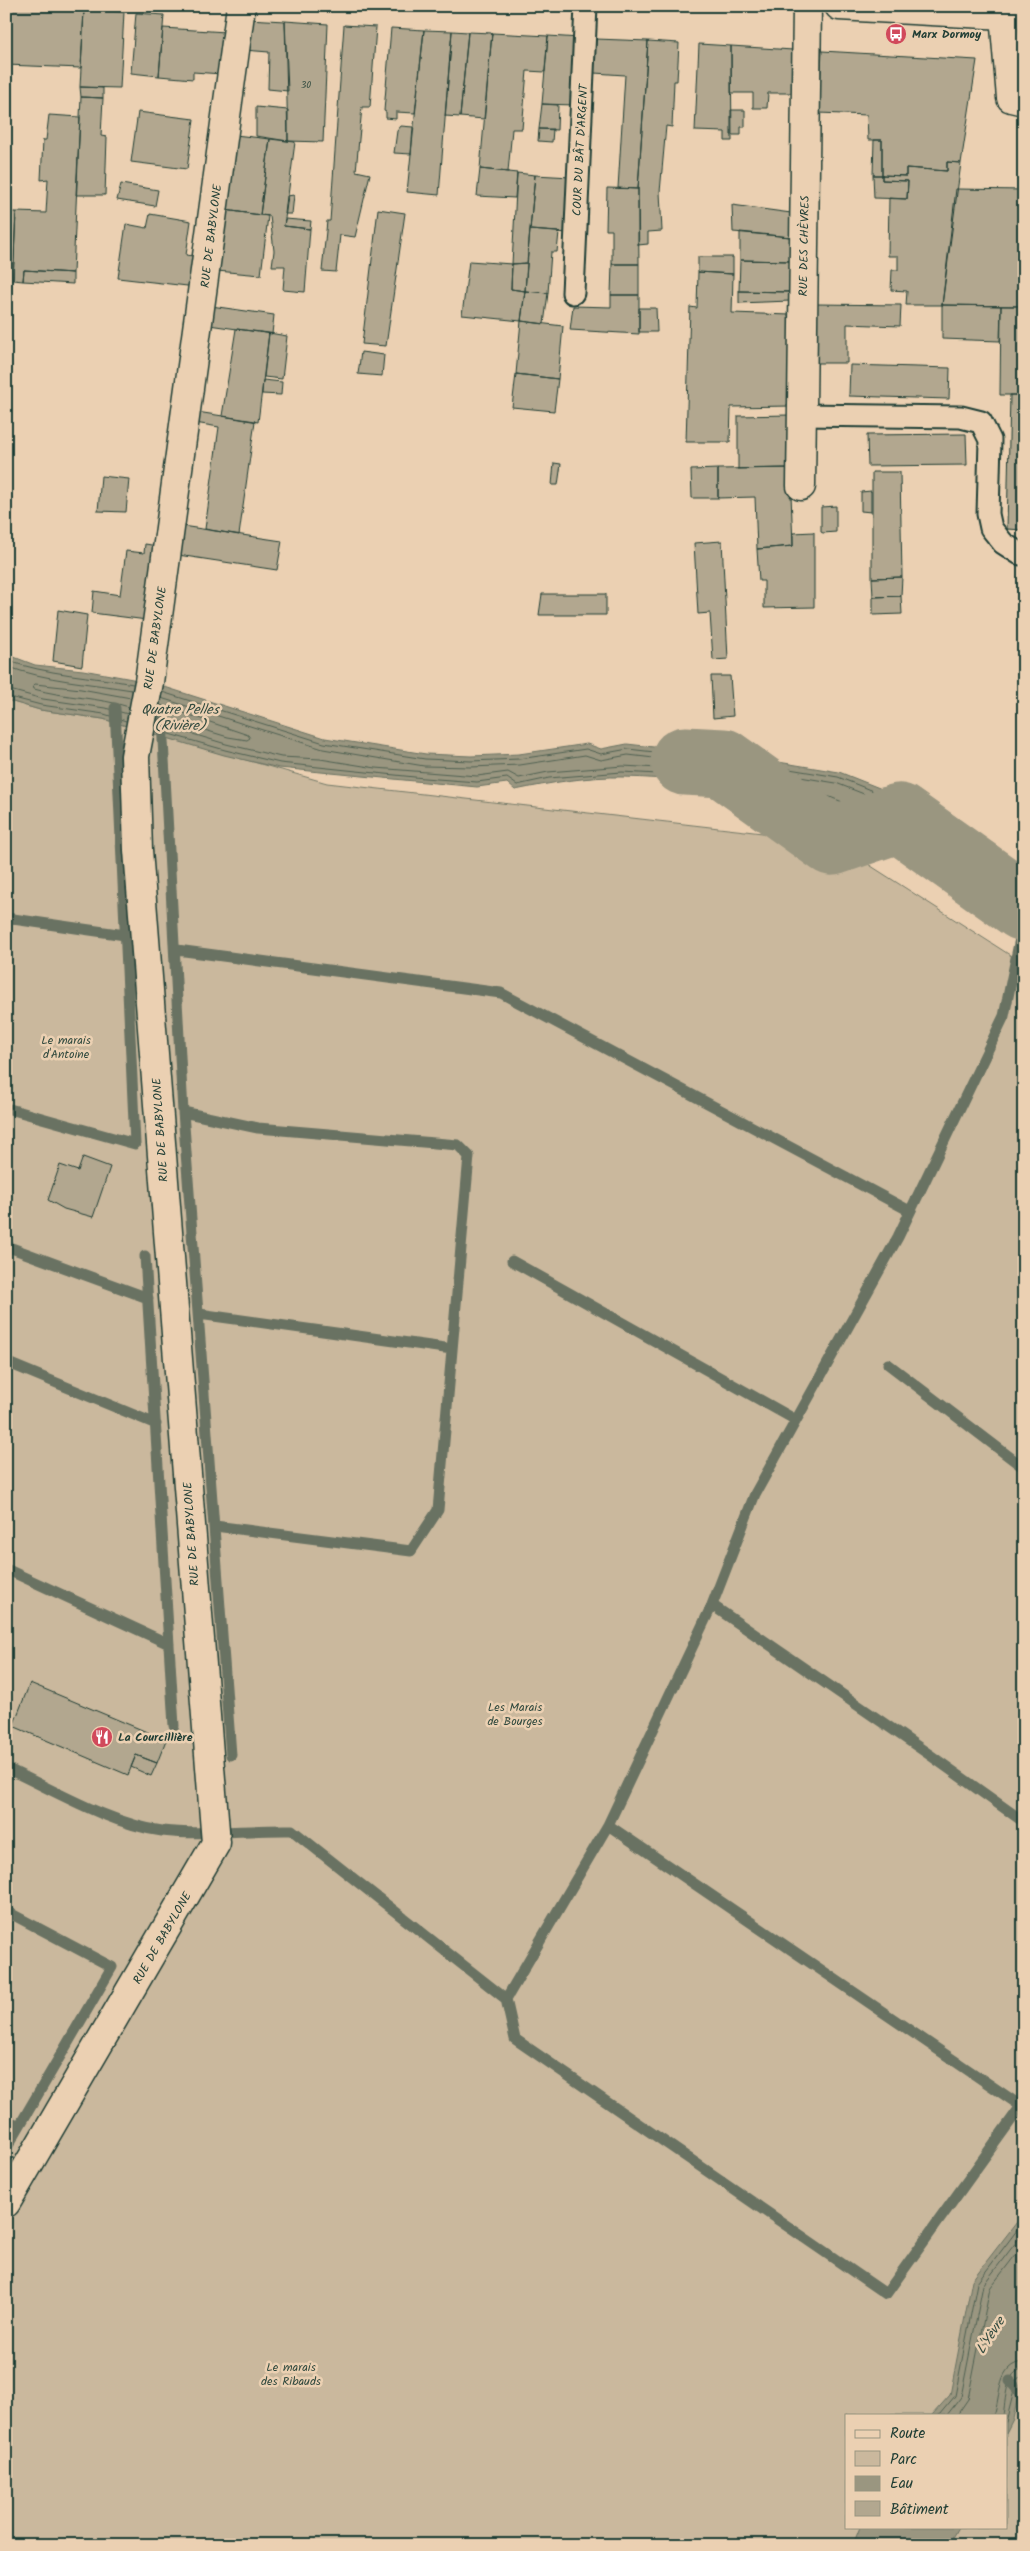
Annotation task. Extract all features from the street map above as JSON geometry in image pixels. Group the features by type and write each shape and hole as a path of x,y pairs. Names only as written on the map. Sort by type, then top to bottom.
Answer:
{"street":[{"name":"RUE DE BABYLONE","path":"6,2203 216,1843 138,850 134,756 149,682 199,328 241,6"},
{"name":"RUE DES CHÈVRES","path":"801,486 807,6"},
{"path":"839,6 908,8 1014,15 1011,98 1024,100"}],"lane":[{"name":"COUR DU BÂT D'ARGENT","path":"574,293 586,6"},
{"path":"802,414 960,417 981,422 990,440 988,514 991,528 1003,543 1020,554 1024,554"}],"green space":[{"name":"Les Marais de Bourges","path":"6,700 40,710 103,719 327,783 832,841 1024,964 1024,2545 6,2545"}],"water":[{"name":"Quatre Pelles (Rivière)","path":"6,654 35,665 83,670 149,682 325,738 426,754 471,756 519,754 587,744 601,749 627,744 760,759 839,772 907,799 931,813 1024,884 1024,938 943,878 935,865 915,849 885,832 851,817 814,805 735,787 658,779 624,777 583,779 515,790 507,783 477,787 279,768 224,755 103,719 40,710 6,700"},
{"name":"L'Yèvre","path":"1024,2213 1024,2370 1013,2419 1008,2429 1008,2414 933,2414 950,2395 972,2280"},
{"path":"860,2528 958,2528 949,2545 853,2545"}],"building":[{"path":"6,6 84,10 81,68 6,65"},
{"path":"84,10 124,12 120,88 80,87"},
{"path":"136,13 164,15 159,76 131,73"},
{"path":"247,19 285,21 288,91 268,89 269,52 244,50"},
{"path":"285,21 328,24 323,142 288,141"},
{"path":"344,25 376,27 370,107 362,107 356,171 370,174 355,237 340,235 336,272 322,271 327,221 330,221"},
{"path":"163,28 226,32 222,74 193,72 193,79 159,76"},
{"path":"391,28 424,30 415,113 396,112 396,119 386,118 386,112 384,111"},
{"path":"424,30 452,31 439,195 407,192"},
{"path":"452,31 468,32 460,117 445,116"},
{"path":"468,32 492,33 484,119 460,117"},
{"path":"492,33 548,36 545,72 527,71 522,129 512,129 508,172 480,169"},
{"path":"548,36 580,38 575,105 542,104"},
{"path":"596,39 648,41 638,189 618,188 625,75 594,73"},
{"path":"648,41 679,43 677,81 674,81 672,127 666,126 660,192 662,231 648,232 648,244 638,245 638,189"},
{"path":"699,44 731,46 732,141 725,141 725,132 695,131"},
{"path":"731,46 793,50 793,93 768,93 767,108 753,108 753,93 731,93"},
{"path":"822,51 977,60 961,163 947,162 947,171 906,168 906,176 882,175 882,140 868,140 867,115 819,113"},
{"path":"80,87 103,88 103,98 81,97"},
{"path":"81,97 103,98 101,136 107,137 105,195 76,195"},
{"path":"542,104 558,105 557,130 539,129"},
{"path":"256,107 288,110 288,141 256,136"},
{"path":"731,110 745,110 745,127 741,127 741,135 731,135"},
{"path":"138,112 194,119 187,169 131,162"},
{"path":"49,115 80,117 73,273 24,270 23,281 13,280 16,212 46,213 48,179 41,180 43,140 46,140"},
{"path":"401,126 413,127 411,154 394,153 397,131"},
{"path":"539,129 553,129 552,142 538,141"},
{"path":"235,135 270,139 260,215 225,210"},
{"path":"270,139 295,142 284,226 310,229 305,292 283,290 285,266 272,266 274,251 270,216 260,215"},
{"path":"874,140 882,140 882,175 873,175"},
{"path":"947,162 961,163 942,305 906,305 907,291 891,290 892,270 898,270 898,256 888,256 889,198 907,199 908,181 882,180 882,175 906,176 906,168 947,171"},
{"path":"480,169 517,173 515,198 477,196"},
{"path":"517,173 535,175 527,263 512,264"},
{"path":"535,175 571,177 568,233 530,230"},
{"path":"873,175 882,175 882,180 908,181 907,199 874,198"},
{"path":"121,184 158,190 155,206 117,200"},
{"path":"607,188 638,189 639,264 612,264 612,230 606,230"},
{"path":"956,189 1024,190 1024,306 942,305"},
{"path":"294,195 292,214 285,214 287,196"},
{"path":"732,205 791,213 791,237 733,232"},
{"path":"378,209 405,213 386,346 362,344"},
{"path":"225,210 268,216 261,275 217,271"},
{"path":"6,212 16,212 13,280 6,280"},
{"path":"150,214 191,221 186,255 201,257 196,287 118,278 126,224 147,228"},
{"path":"285,219 311,221 310,229 284,226"},
{"path":"530,230 559,232 557,252 551,252 548,293 525,291"},
{"path":"740,232 791,237 790,261 740,260"},
{"path":"698,257 733,257 733,274 698,272"},
{"path":"740,260 790,261 790,292 739,291"},
{"path":"469,261 512,264 511,289 525,291 521,321 462,315"},
{"path":"527,263 525,291 511,289 512,264"},
{"path":"612,264 639,264 639,295 611,295"},
{"path":"24,270 73,273 73,284 23,281"},
{"path":"698,272 733,274 732,313 790,315 790,406 731,407 730,442 686,442 690,307 697,308"},
{"path":"525,291 548,293 544,324 521,321"},
{"path":"739,291 790,292 790,301 739,303"},
{"path":"611,295 639,295 639,334 570,330 573,306 611,307"},
{"path":"816,304 901,305 900,326 847,324 847,363 816,363"},
{"path":"942,305 1001,306 1000,341 942,339"},
{"path":"211,306 274,315 272,334 209,325"},
{"path":"1001,306 1024,306 1024,395 1000,395"},
{"path":"639,308 656,308 657,332 639,332"},
{"path":"521,321 563,326 558,379 516,374"},
{"path":"236,329 269,333 258,422 222,416"},
{"path":"269,333 287,336 282,379 264,377"},
{"path":"361,352 384,355 382,376 358,374"},
{"path":"850,365 950,368 949,399 849,396"},
{"path":"516,374 558,379 554,411 512,407"},
{"path":"263,380 282,382 281,395 262,394"},
{"path":"1010,395 1024,395 1024,530 1007,529"},
{"path":"197,412 255,421 239,535 205,529 219,427 195,423"},
{"path":"790,415 790,468 738,469 738,416"},
{"path":"966,434 967,465 868,466 867,435"},
{"path":"554,463 561,464 558,485 552,485"},
{"path":"790,468 793,546 757,549 755,497 718,498 718,469"},
{"path":"718,469 718,498 692,498 691,470"},
{"path":"872,472 900,472 902,577 872,578"},
{"path":"101,476 129,479 126,512 98,511"},
{"path":"871,491 871,512 861,511 861,492"},
{"path":"836,506 836,532 821,532 821,507"},
{"path":"182,526 282,541 277,570 178,555"},
{"path":"814,532 814,607 764,608 764,581 759,581 757,549 793,546 793,533"},
{"path":"722,541 728,659 713,660 710,613 698,614 694,543"},
{"path":"145,544 158,546 147,620 92,613 94,591 120,595 126,551 144,553"},
{"path":"902,577 901,596 873,597 872,578"},
{"path":"542,594 606,594 606,615 539,615"},
{"path":"901,596 902,614 873,615 873,597"},
{"path":"58,610 87,615 82,666 53,661"},
{"path":"711,676 730,676 733,716 713,718"},
{"path":"83,1157 110,1167 93,1217 64,1209 48,1200 60,1165 78,1171"},
{"path":"30,1683 166,1740 157,1763 136,1755 128,1775 13,1726"},
{"path":"136,1755 157,1763 151,1776 131,1767"}],"waterway":[{"path":"6,1108 135,1144 115,708"},
{"path":"162,721 183,1112 231,1755"},
{"path":"685,761 723,763 832,841 899,818 1024,907"},
{"path":"6,918 125,935"},
{"path":"506,1999 608,1825 712,1605 755,1494 898,1237 1004,1016 1024,919"},
{"path":"177,950 501,993 910,1211"},
{"path":"183,1112 258,1128 458,1145 469,1156 438,1510 411,1551 215,1526"},
{"path":"6,1246 148,1298"},
{"path":"145,1256 174,1726"},
{"path":"512,1261 796,1420"},
{"path":"199,1314 452,1349"},
{"path":"6,1362 156,1424"},
{"path":"888,1364 1024,1468"},
{"path":"6,1569 169,1644"},
{"path":"712,1605 1024,1822"},
{"path":"6,1768 102,1814 142,1827 162,1831 195,1833 292,1830 506,1999 515,2039 886,2294 1024,2102"},
{"path":"608,1825 1021,2106"},
{"path":"6,1911 112,1967 6,2149"},
{"path":"6,2120 18,2125"},
{"path":"1010,2381 1024,2397"}],"place":[{"name":"Marx Dormoy","path":"896,34"},
{"name":"La Courcillière","path":"102,1737"}],"park label":[{"name":"Le marais d'Antoine","path":"66,1047"},
{"name":"Le marais des Ribauds","path":"291,2374"}]}
